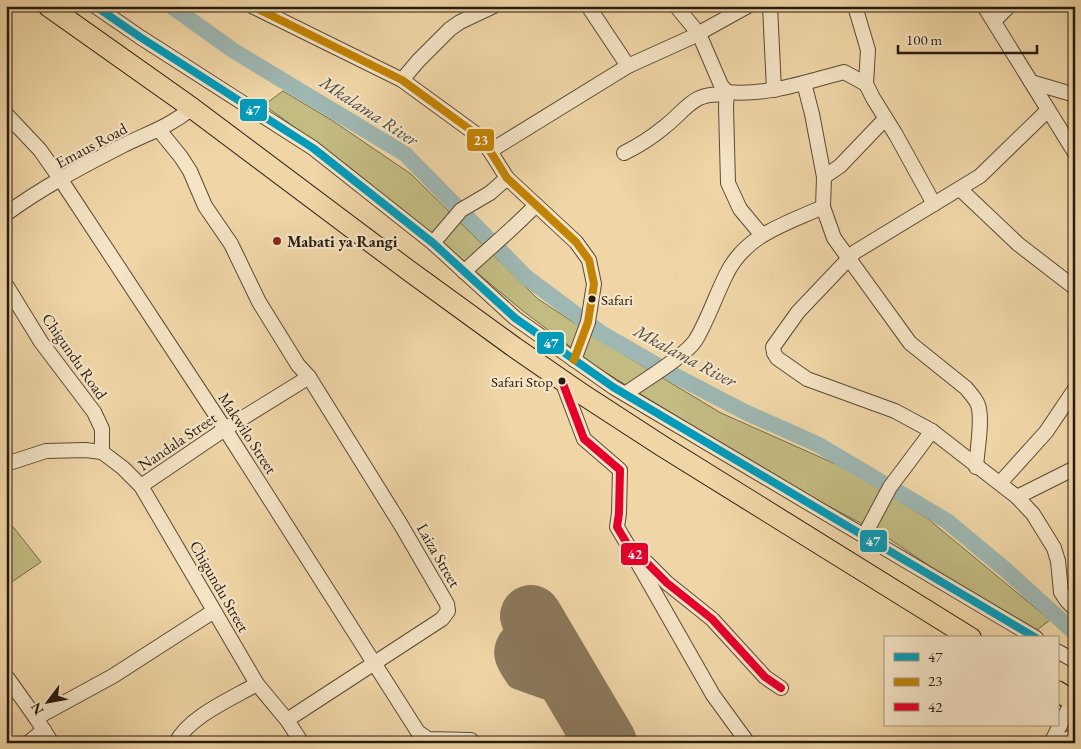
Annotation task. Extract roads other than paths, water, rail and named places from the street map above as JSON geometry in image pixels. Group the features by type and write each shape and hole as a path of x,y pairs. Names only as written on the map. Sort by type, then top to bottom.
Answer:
{"highway":[{"path":"48,6 192,108 408,270 562,380 662,446 968,636"}],"street":[{"path":"95,6 313,148 433,242 515,318 574,360 625,394 1033,636"},
{"path":"252,6 402,80 476,134 490,151 507,178 576,242 589,260 594,284 588,322 574,360"},
{"path":"402,80 450,29 460,22 494,6"},
{"path":"588,6 628,66"},
{"path":"676,6 699,34 726,94 728,183 740,209 761,234"},
{"path":"490,151 628,66 699,34 748,6"},
{"path":"770,6 774,90"},
{"path":"855,6 868,50 866,84 934,204"},
{"path":"984,6 1075,153"},
{"path":"994,21 1008,6"},
{"path":"624,154 665,127 698,97 714,94 774,90 844,72 866,84"},
{"path":"1031,82 1075,95"},
{"path":"804,83 824,177 823,207 834,238 910,343 966,388 974,397 978,405 979,420 976,467"},
{"name":"Emaus Road","path":"6,214 21,203 108,154 177,120 192,108"},
{"path":"1048,110 986,170 960,189 886,232 848,258 798,312 773,347 774,353 778,358 807,378 895,411 932,431 1017,497 1033,514 1054,548 1058,561 1061,592 1075,609"},
{"name":"Makwilo Street","path":"6,114 40,150 61,180 225,429 418,732 423,736 433,739 472,740"},
{"path":"824,177 840,166 885,119"},
{"path":"159,130 181,157 205,206 231,244 259,302 298,365 309,377"},
{"path":"433,242 461,210 490,193 507,178"},
{"path":"960,189 1018,244 1075,288"},
{"path":"464,272 516,226 536,205"},
{"path":"625,394 685,352 695,340 734,260 761,234 823,207"},
{"name":"Chigundu Road","path":"6,285 41,342 94,412 102,429 102,452"},
{"name":"Nandala Street","path":"141,486 225,429 309,377"},
{"name":"Laiza Street","path":"288,720 447,616 448,611 448,604 401,524 309,377"},
{"path":"562,380 584,439 620,470 620,513 617,527 713,695 748,743"},
{"path":"1000,483 1046,432 1075,389"},
{"path":"864,536 890,487 932,431"},
{"path":"6,464 46,451 85,450 102,452"},
{"name":"Chigundu Street","path":"102,452 123,468 141,486 257,684 288,720 302,743"},
{"path":"1017,497 1075,468"},
{"path":"632,552 712,619 766,677 781,688"},
{"path":"36,718 113,676 214,611"},
{"path":"1058,652 1075,661"},
{"path":"6,676 52,743"},
{"path":"176,743 182,732 193,723 257,684"},
{"path":"1058,725 1070,697"},
{"path":"1050,743 1051,726"},
{"path":"1050,743 1057,726"},
{"path":"28,743 44,730"},
{"path":"1056,743 1075,736"}],"waterway":[{"name":"Mkalama River","path":"171,6 234,51 405,154 526,277 601,333 674,375 745,412 817,444 947,521 1007,571 1075,633"}],"place":[{"name":"Mabati ya Rangi","path":"277,241"},
{"name":"Safari","path":"592,299"},
{"name":"Safari Stop","path":"562,381"}]}
